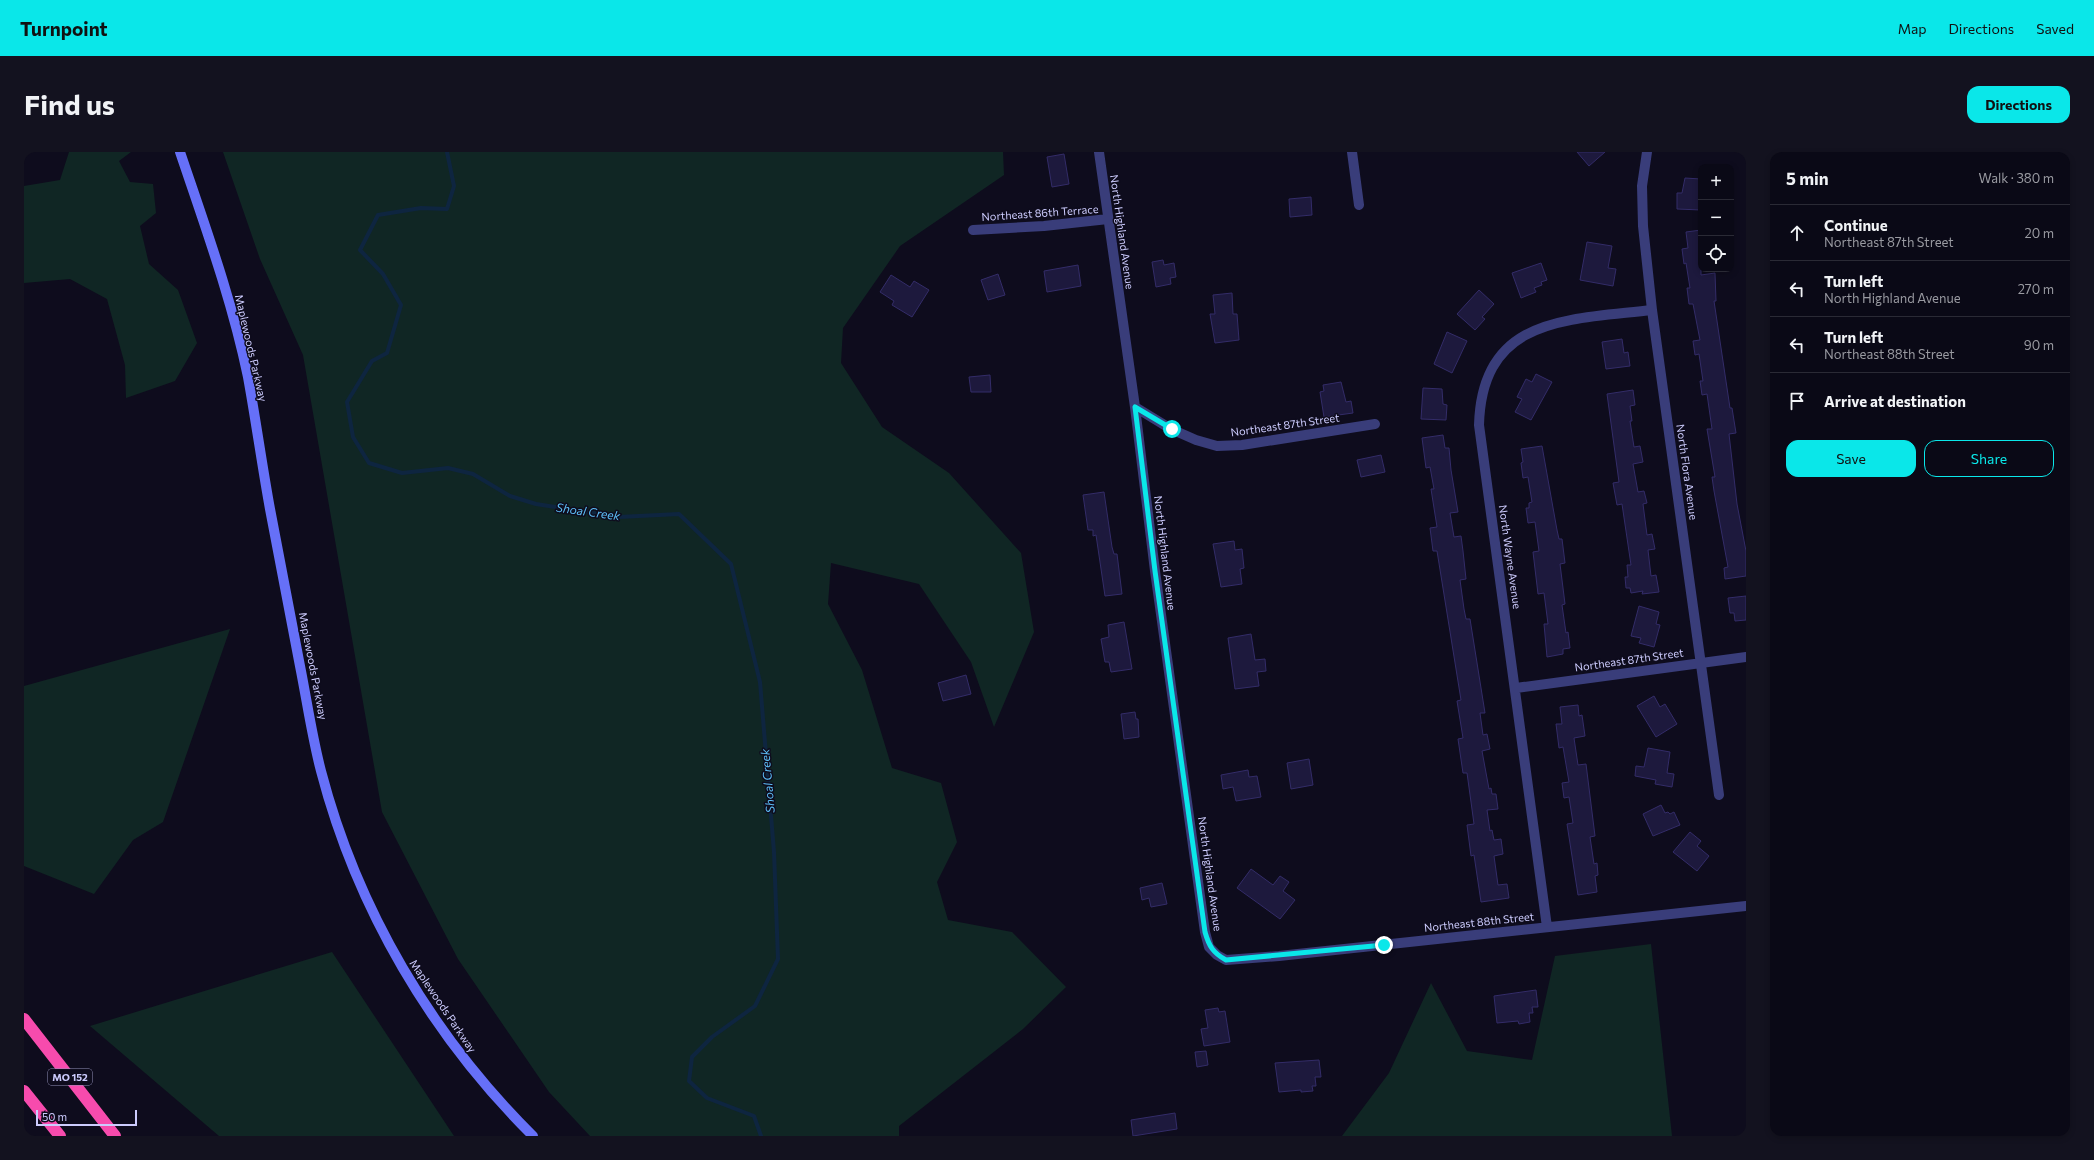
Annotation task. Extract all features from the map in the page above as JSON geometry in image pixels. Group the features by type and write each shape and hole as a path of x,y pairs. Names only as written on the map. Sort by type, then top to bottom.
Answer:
{"highway":[{"name":"MO 152","path":"24,1019 115,1136"},
{"path":"24,1091 60,1136"}],"main road":[{"name":"Maplewoods Parkway","path":"180,152 208,236 234,323 248,377 270,511 319,763 339,829 361,888 384,935 410,982 474,1071 533,1136"}],"street":[{"name":"North Highland Avenue","path":"1099,152 1135,407 1155,571 1205,932 1209,947 1216,955"},
{"path":"1352,152 1359,205"},
{"name":"North Flora Avenue","path":"1647,152 1642,186 1643,226 1652,310 1719,794"},
{"name":"Northeast 86th Terrace","path":"973,230 1044,226 1108,219"},
{"name":"North Wayne Avenue","path":"1547,927 1516,688 1479,425 1482,390 1487,376 1496,360 1508,346 1525,334 1545,326 1570,320 1652,310"},
{"name":"Northeast 87th Street","path":"1135,407 1172,429 1196,440 1217,446 1242,446 1375,424"},
{"name":"Northeast 87th Street","path":"1516,688 1746,656"},
{"name":"Northeast 88th Street","path":"1216,955 1226,960 1272,956 1746,906"}],"green space":[{"path":"69,152 131,152 119,161 130,182 153,184 156,213 140,226 149,264 178,290 197,343 175,381 126,398 125,365 107,299 70,279 24,283 24,186 60,180"},
{"path":"223,152 1003,152 1004,175 900,246 843,328 841,363 882,427 949,473 1021,553 1034,632 994,727 971,662 919,584 831,563 828,604 862,670 892,768 941,783 957,842 937,882 948,920 1012,932 1066,987 1023,1029 899,1126 899,1136 590,1136 549,1092 458,959 382,812 303,355 260,259"},
{"path":"230,629 163,822 133,840 94,894 24,866 24,686"},
{"path":"1651,944 1672,1136 1342,1136 1389,1073 1431,983 1467,1051 1532,1060 1555,956"},
{"path":"332,952 454,1136 219,1136 90,1026"}],"building":[{"path":"1577,152 1605,152 1589,166"},
{"path":"1064,154 1069,184 1052,187 1047,157"},
{"path":"1685,178 1698,179 1698,210 1677,209 1677,193 1682,193"},
{"path":"1311,197 1312,215 1290,217 1289,199"},
{"path":"1698,230 1698,272 1701,272 1701,275 1715,273 1716,301 1714,301 1730,408 1732,408 1736,433 1729,434 1737,504 1746,551 1746,576 1725,579 1724,568 1728,567 1714,491 1712,477 1715,477 1707,429 1712,429 1707,394 1702,395 1700,381 1703,381 1699,354 1695,355 1693,341 1700,340 1693,304 1689,304 1687,288 1690,288 1682,249 1688,248 1686,232"},
{"path":"1587,242 1612,246 1608,268 1616,269 1613,286 1580,280"},
{"path":"1163,260 1164,265 1174,263 1176,277 1170,278 1171,284 1156,287 1152,262"},
{"path":"1541,263 1547,280 1541,282 1542,285 1534,288 1536,292 1521,298 1512,273"},
{"path":"1078,265 1081,286 1047,292 1044,271"},
{"path":"998,274 1005,295 988,300 981,280"},
{"path":"891,275 910,287 914,281 929,290 912,317 892,305 894,301 880,292"},
{"path":"1479,290 1494,304 1482,317 1485,319 1475,330 1457,314"},
{"path":"1232,293 1233,314 1237,314 1239,340 1215,343 1210,314 1215,314 1213,295"},
{"path":"1447,332 1467,341 1452,373 1434,364"},
{"path":"1622,339 1624,353 1628,352 1630,366 1606,369 1602,342"},
{"path":"1536,374 1552,382 1531,420 1515,412 1522,399 1517,397 1526,379 1532,382"},
{"path":"990,375 991,392 971,392 969,377"},
{"path":"1341,382 1346,402 1351,401 1353,413 1324,417 1320,392 1324,391 1323,385"},
{"path":"1423,388 1442,389 1443,404 1447,405 1446,420 1421,419"},
{"path":"1633,390 1635,405 1630,406 1632,421 1630,421 1634,447 1640,446 1643,462 1633,464 1638,492 1644,491 1647,503 1643,504 1647,535 1652,534 1655,549 1648,550 1651,576 1656,575 1659,592 1642,594 1643,591 1631,593 1630,588 1626,588 1625,577 1628,577 1627,565 1631,565 1622,504 1617,505 1613,483 1619,482 1607,394"},
{"path":"1443,435 1445,448 1449,448 1458,512 1450,513 1454,537 1461,536 1463,551 1466,579 1460,580 1464,609 1466,619 1470,619 1485,713 1480,713 1483,735 1487,734 1490,749 1482,751 1489,789 1491,788 1492,794 1496,794 1498,809 1487,810 1490,831 1492,830 1494,840 1501,839 1503,854 1494,856 1498,885 1507,884 1509,898 1481,902 1474,855 1471,856 1467,825 1474,824 1467,773 1463,773 1458,739 1463,738 1457,701 1461,700 1437,551 1433,551 1430,528 1437,527 1431,489 1434,489 1430,467 1426,468 1422,438"},
{"path":"1542,446 1557,530 1559,539 1562,539 1565,563 1560,564 1565,604 1562,605 1570,648 1563,649 1563,654 1547,657 1544,624 1548,624 1544,593 1538,594 1533,552 1539,551 1535,522 1528,523 1526,508 1529,508 1529,503 1532,502 1528,477 1523,478 1521,463 1523,462 1521,449"},
{"path":"1381,455 1385,472 1361,477 1357,460"},
{"path":"1104,492 1112,547 1114,554 1117,554 1122,594 1105,596 1096,535 1093,536 1093,530 1088,530 1083,495"},
{"path":"1234,541 1235,550 1242,549 1244,568 1240,569 1242,584 1221,587 1213,544"},
{"path":"1746,596 1746,620 1735,621 1734,613 1730,613 1728,598"},
{"path":"1639,606 1659,612 1656,624 1660,625 1654,647 1639,643 1641,638 1631,636"},
{"path":"1124,622 1132,669 1111,672 1109,662 1105,662 1101,639 1109,637 1108,625"},
{"path":"1251,634 1255,660 1265,659 1266,671 1257,672 1259,686 1235,689 1228,638"},
{"path":"966,675 971,694 943,701 938,683"},
{"path":"1654,696 1660,707 1665,704 1677,724 1656,737 1637,706"},
{"path":"1578,705 1579,716 1582,715 1585,736 1574,738 1578,765 1586,764 1595,836 1590,837 1594,864 1597,863 1598,875 1595,876 1597,892 1578,895 1567,824 1573,823 1569,797 1564,798 1562,783 1569,782 1563,747 1559,748 1556,724 1562,724 1560,707"},
{"path":"1135,712 1136,719 1138,719 1139,737 1124,739 1121,714"},
{"path":"1648,748 1670,752 1667,773 1674,774 1672,787 1655,784 1656,780 1635,776 1636,766 1644,767"},
{"path":"1309,759 1313,785 1291,789 1287,763"},
{"path":"1248,770 1249,777 1257,776 1261,797 1236,801 1233,787 1223,789 1221,775"},
{"path":"1661,805 1665,813 1668,812 1670,814 1674,812 1680,825 1653,836 1643,814"},
{"path":"1690,832 1701,841 1697,846 1709,856 1697,871 1673,852"},
{"path":"1251,869 1273,885 1280,876 1289,882 1283,891 1295,900 1280,919 1237,888"},
{"path":"1162,883 1167,904 1151,907 1149,898 1142,900 1140,888"},
{"path":"1536,990 1538,1007 1532,1007 1533,1013 1529,1013 1530,1022 1519,1024 1518,1021 1497,1023 1494,996"},
{"path":"1218,1008 1219,1012 1225,1011 1230,1042 1204,1046 1201,1029 1208,1028 1205,1010"},
{"path":"1206,1051 1208,1065 1197,1067 1195,1052"},
{"path":"1319,1060 1321,1077 1315,1077 1316,1086 1312,1086 1313,1091 1301,1092 1301,1090 1279,1092 1275,1063"},
{"path":"1175,1113 1177,1129 1133,1136 1131,1120"}],"waterway":[{"name":"Shoal Creek","path":"447,152 454,186 447,209 421,208 378,215 360,250 383,274 401,305 387,353 372,361 347,402 353,437 369,463 402,473 448,468 473,474 510,496 536,504 619,517 679,514 731,564 760,682 774,852 778,959 755,1006 712,1037 692,1057 689,1081 707,1098 754,1116 761,1136"}],"route":[{"path":"1172,429 1135,407 1155,571 1179,734 1205,932 1209,947 1216,955 1226,960 1384,945"}]}
